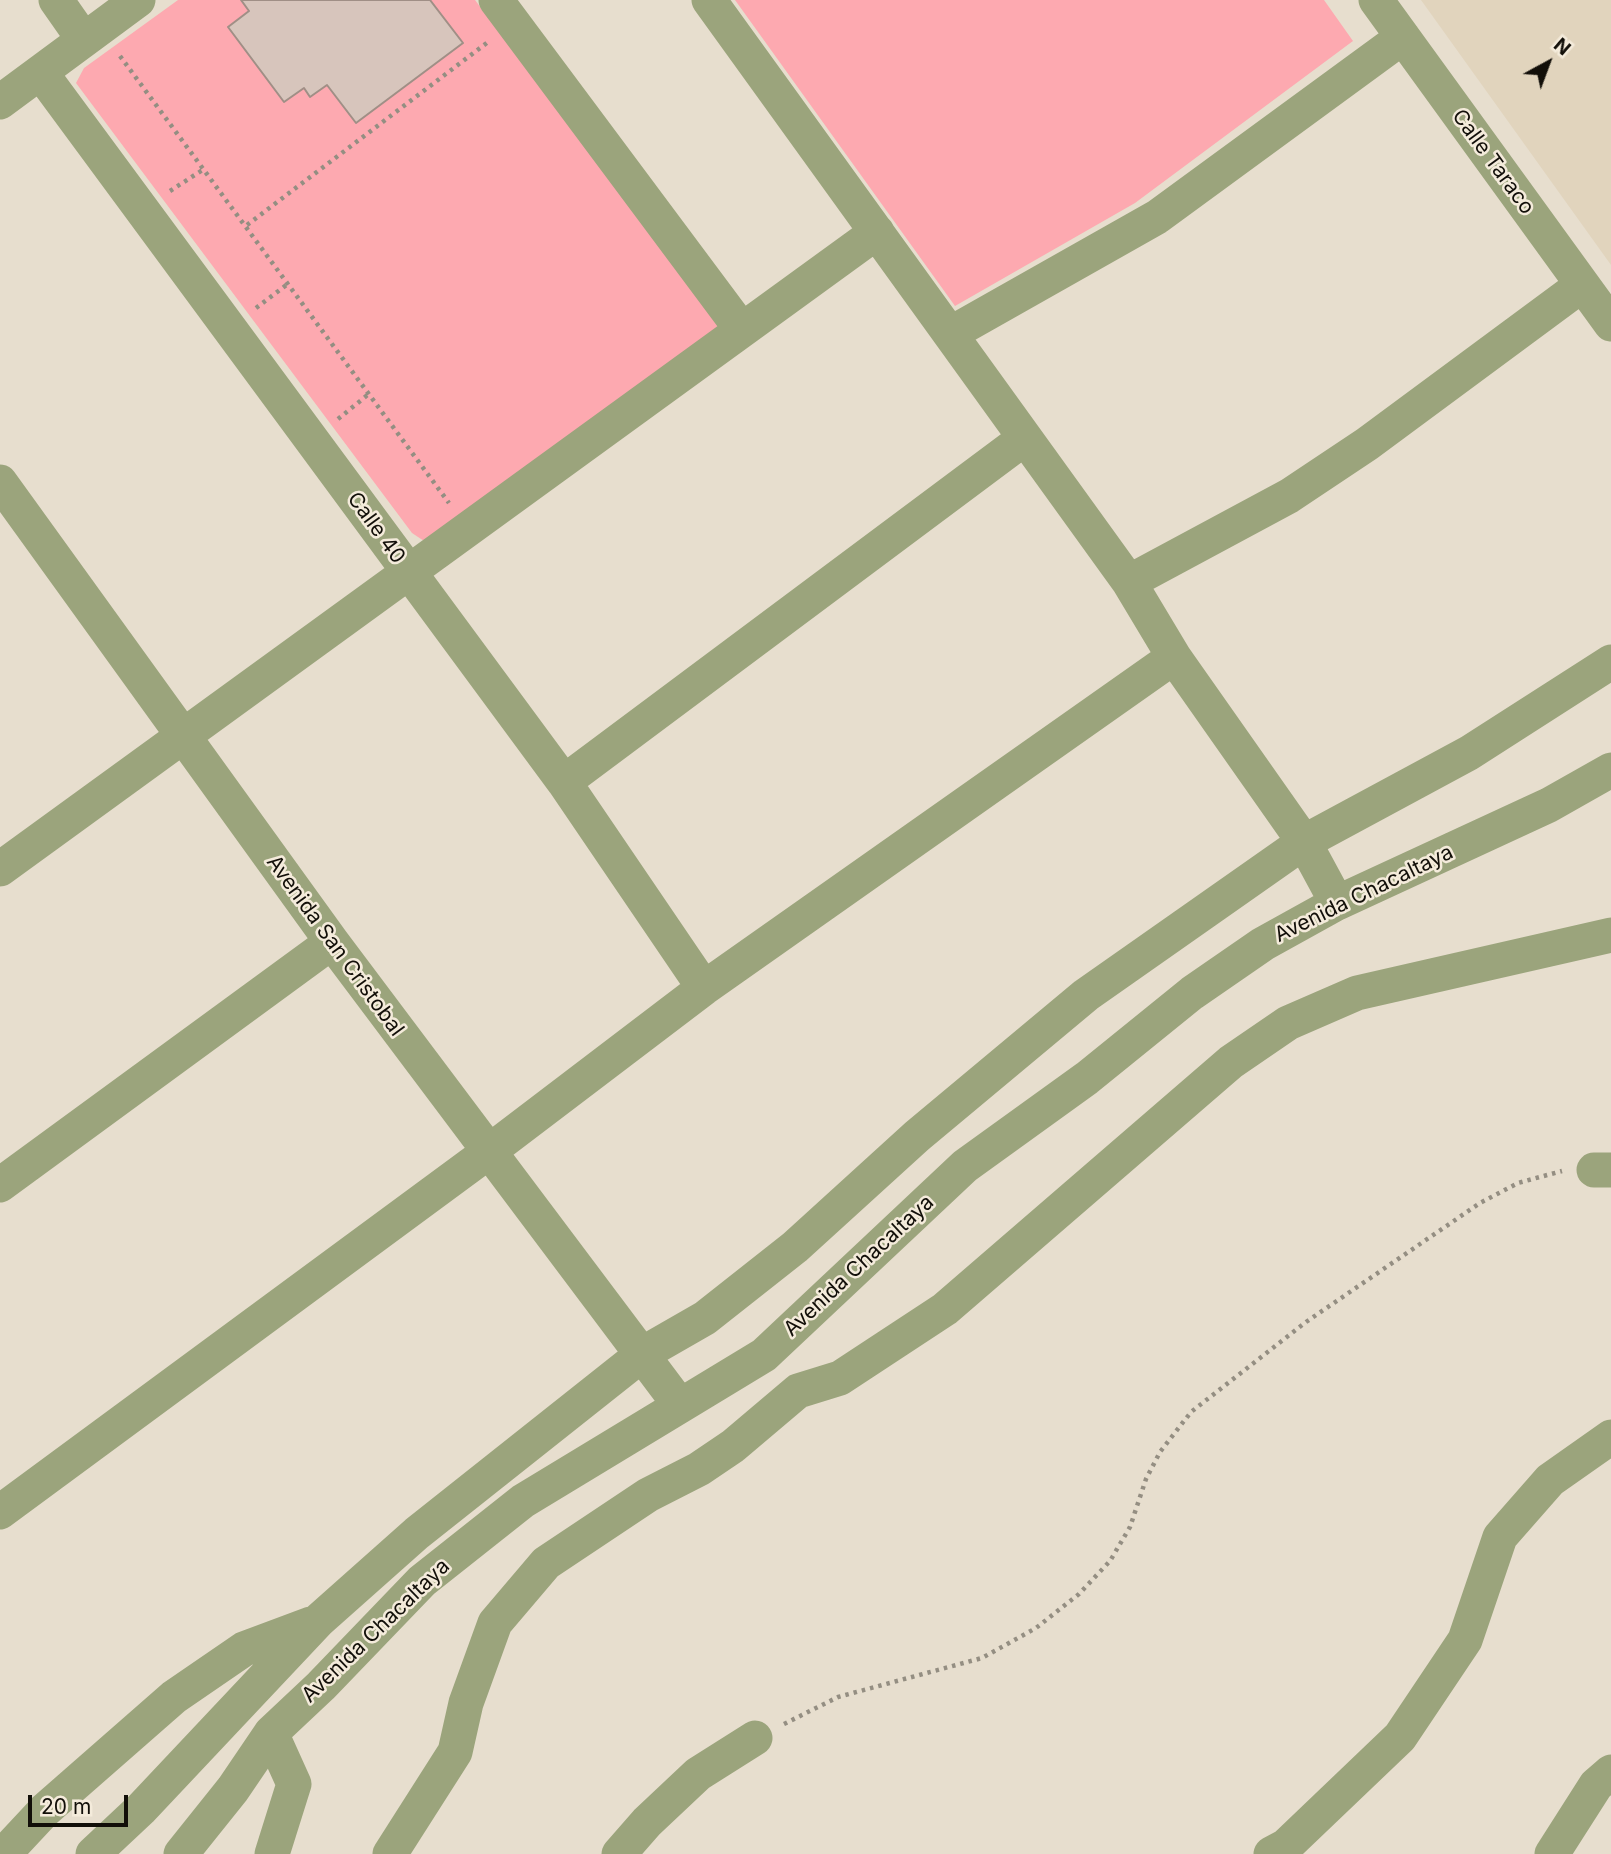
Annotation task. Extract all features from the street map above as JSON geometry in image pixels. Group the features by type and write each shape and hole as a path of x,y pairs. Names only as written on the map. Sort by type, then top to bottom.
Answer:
{"street":[{"path":"56,0 99,43"},
{"path":"0,102 41,73 99,43 138,0"},
{"path":"496,0 742,330"},
{"path":"709,0 1129,582 1174,657 1304,842 1337,903"},
{"name":"Calle Taraco","path":"1376,0 1611,324"},
{"path":"950,334 1157,217 1403,37"},
{"name":"Calle 40","path":"41,73 564,782 704,988"},
{"path":"0,869 877,232"},
{"path":"1129,582 1311,481 1367,444 1582,285"},
{"path":"564,782 1026,438"},
{"name":"Avenida San Cristobal","path":"0,482 331,942 487,1153 644,1353 679,1404"},
{"path":"0,1512 487,1153 704,988 1174,657"},
{"path":"93,1854 141,1809 318,1621 417,1533 644,1353 705,1318 795,1247 917,1136 1086,995 1304,842 1469,753 1611,662"},
{"name":"Avenida Chacaltaya","path":"181,1854 233,1789 271,1733 432,1573 523,1501 679,1404 764,1355 965,1166 1087,1078 1192,993 1264,944 1337,903 1549,805 1611,770"},
{"path":"390,1854 456,1752 466,1703 495,1623 546,1563 648,1495 699,1469 733,1446 798,1391 840,1378 945,1309 1231,1062 1288,1023 1357,993 1611,935"},
{"path":"0,1185 331,942"},
{"path":"764,1355 798,1391"},
{"path":"1271,1854 1286,1846 1400,1737 1465,1640 1500,1537 1550,1480 1611,1437"},
{"path":"4,1854 45,1810 174,1697 244,1649 318,1621"},
{"path":"271,1733 294,1784 272,1854"},
{"path":"619,1854 646,1822 698,1774 755,1738"},
{"path":"1552,1854 1596,1785 1611,1772"}],"path":[{"path":"246,225 489,41"},
{"path":"99,43 204,169 451,504"},
{"path":"161,197 204,169"},
{"path":"248,314 289,283"},
{"path":"331,424 370,393"},
{"path":"755,1738 838,1698 982,1658 1036,1628 1079,1594 1110,1561 1130,1527 1146,1479 1160,1452 1174,1430 1210,1395 1392,1261 1499,1192 1538,1176 1603,1170"}],"shaded area":[{"path":"178,0 475,0 720,326 424,541 412,533 76,83 84,68"},
{"path":"735,0 1324,0 1353,41 1135,203 955,306"},
{"path":"1421,0 1611,0 1611,265"}],"building":[{"path":"241,0 430,0 463,43 356,123 327,85 310,97 304,88 284,102 228,27 249,11"}]}
